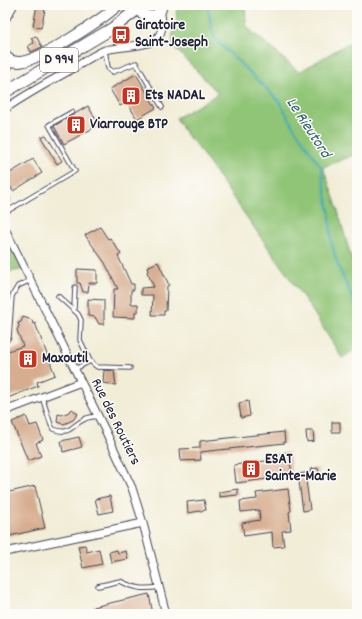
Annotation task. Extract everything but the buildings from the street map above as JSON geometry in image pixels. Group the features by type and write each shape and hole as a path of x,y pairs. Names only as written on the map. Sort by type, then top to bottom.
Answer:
{"main road":[{"name":"D 994","path":"139,5 140,11 157,10"},
{"name":"D 994","path":"113,28 139,5"},
{"name":"D 994","path":"5,92 113,28 157,10"}],"street":[{"path":"5,17 12,5"},
{"path":"5,71 8,59 24,61 36,57 96,23 118,5"},
{"path":"157,10 160,35"},
{"path":"5,109 36,89 104,51 151,43 160,35 163,24 157,10"},
{"name":"Rue des Routiers","path":"5,229 132,488 143,523 166,614"},
{"path":"5,411 81,382"},
{"path":"5,552 143,523"}],"lane":[{"path":"104,51 108,68 113,72 136,63 162,107"},
{"path":"6,212 75,171 49,125 72,112"},
{"path":"5,193 8,199 6,212"},
{"path":"5,342 9,337 12,296 18,286 31,280"},
{"path":"74,309 75,287"},
{"path":"58,296 68,306 74,309 81,320 80,340 90,361 97,367 130,368"},
{"path":"75,370 90,361"},
{"path":"42,397 53,429 66,431 74,428 84,419 98,416"},
{"path":"98,586 120,581 133,588 150,589 159,587"}],"green space":[{"path":"183,5 245,5 246,23 248,28 299,72 357,38 357,154 323,167 336,204 357,275 357,348 342,358 310,307 176,118 218,93 172,45 177,14 176,11"},
{"path":"5,233 24,269 5,273"}],"waterway":[{"name":"Le Rieutord","path":"207,5 215,39 281,104 293,126 321,167 330,216 331,241 338,266 357,307"}],"place":[{"name":"Giratoire Saint-Joseph","path":"121,35"},
{"name":"Ets NADAL","path":"131,96"},
{"name":"Viarrouge BTP","path":"76,125"},
{"name":"Maxoutil","path":"28,359"},
{"name":"ESAT Sainte-Marie","path":"251,469"}]}
